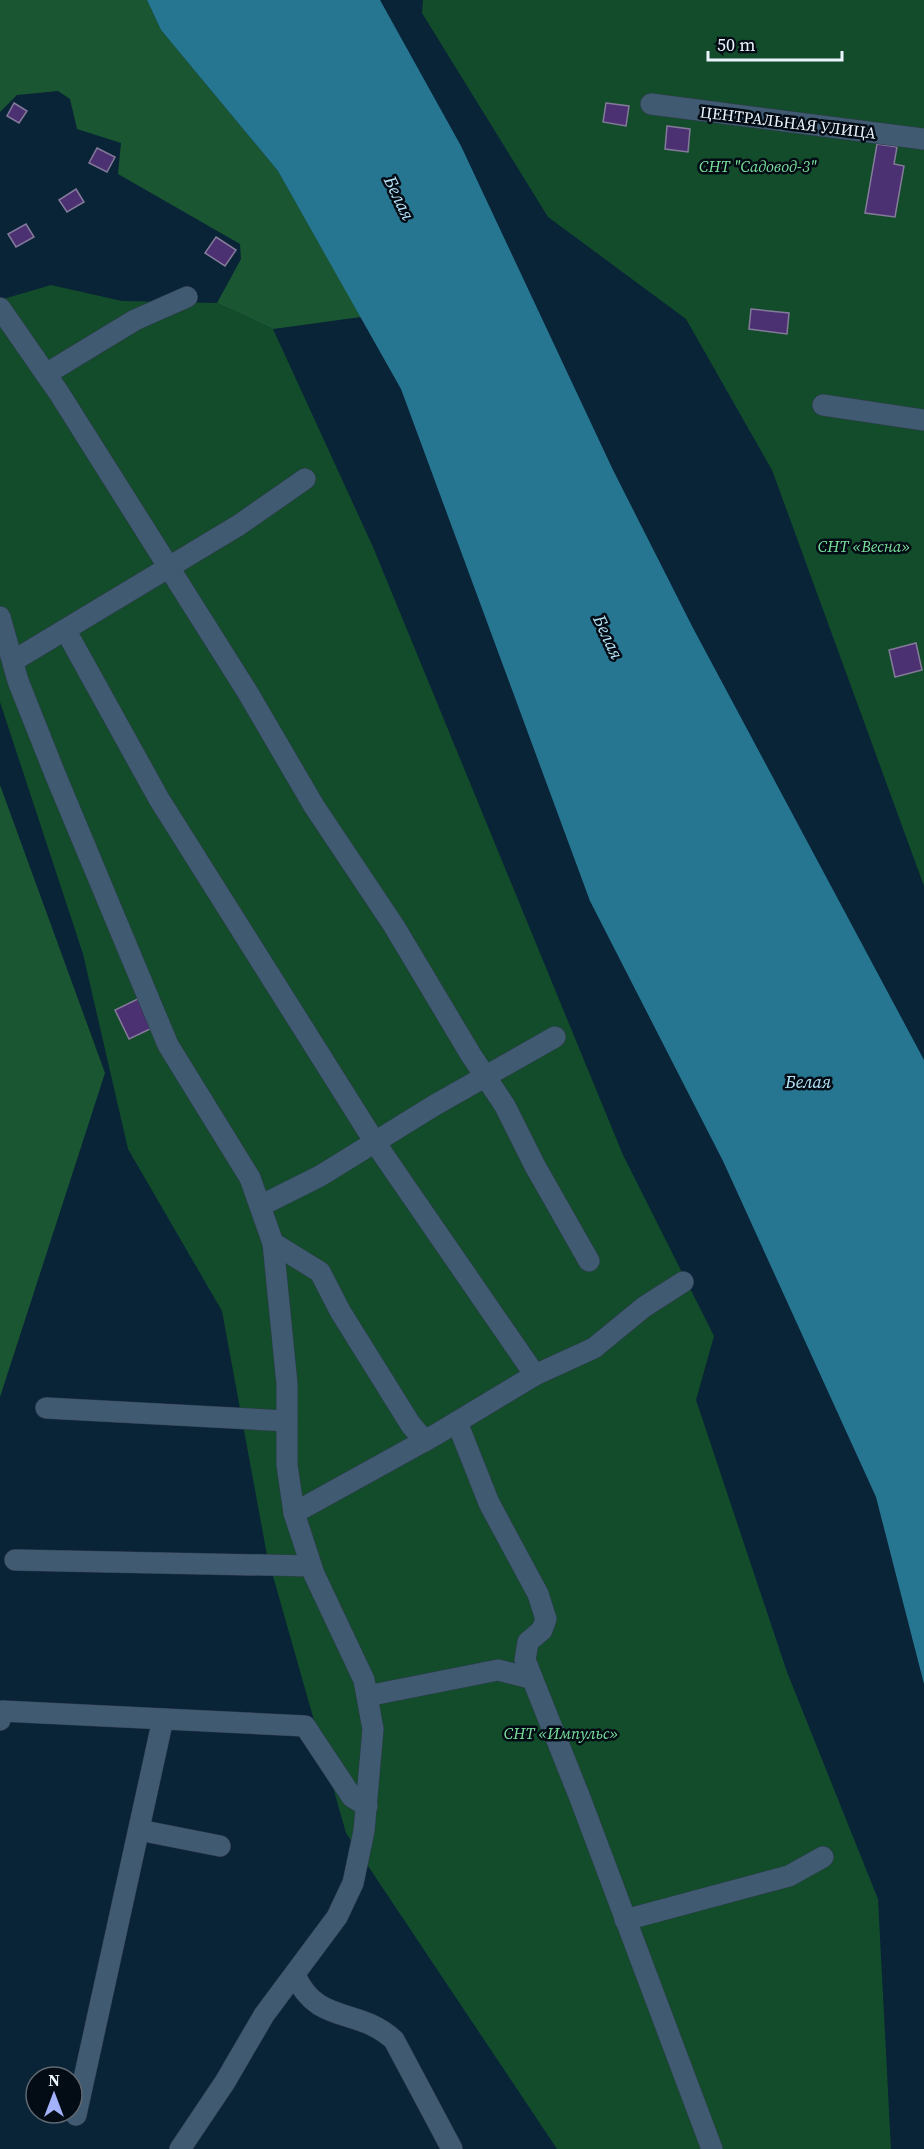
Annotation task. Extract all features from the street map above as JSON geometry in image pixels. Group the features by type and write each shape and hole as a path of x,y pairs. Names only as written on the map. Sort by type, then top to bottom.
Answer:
{"street":[{"name":"ЦЕНТРАЛЬНАЯ УЛИЦА","path":"651,104 924,139"},
{"path":"46,374 135,320 187,297"},
{"path":"0,308 46,374 248,693 314,806 394,926 505,1106 535,1166 590,1262"},
{"path":"823,405 924,420"},
{"path":"13,661 239,525 305,479"},
{"path":"0,617 13,661 102,893 168,1045 250,1178 273,1243 283,1337 287,1465 294,1513 311,1566 364,1680 373,1729 367,1806 353,1883 337,1917 264,2015 225,2082 180,2149"},
{"path":"66,631 159,799 376,1144 535,1375"},
{"path":"260,1206 376,1144 435,1105 555,1037"},
{"path":"273,1243 320,1272 340,1311 411,1425 425,1441"},
{"path":"294,1513 425,1441 535,1375 594,1348 644,1307 683,1282"},
{"path":"46,1408 287,1421"},
{"path":"457,1422 489,1503 538,1594 546,1619 542,1630 528,1642 525,1660 530,1678 580,1798 712,2149"},
{"path":"15,1560 311,1566"},
{"path":"367,1696 498,1670 530,1678"},
{"path":"0,1720 2,1711 305,1726 352,1797 367,1806"},
{"path":"84,2079 163,1719"},
{"path":"139,1830 220,1846"},
{"path":"625,1920 789,1876 823,1857"},
{"path":"295,1975 310,2000 329,2012 355,2017 380,2027 394,2040 452,2149"}],"green space":[{"path":"0,0 147,0 161,30 278,171 361,317 273,329 217,303 241,259 240,244 118,174 121,143 77,129 70,99 58,91 17,95 0,112"},
{"name":"СНТ \"Садовод-3\"","path":"423,0 924,0 924,886 772,470 686,319 548,217 422,13"},
{"name":"СНТ «Импульс»","path":"51,285 122,301 217,303 273,329 373,547 623,1155 714,1336 696,1400 787,1672 878,1899 891,2149 557,2149 346,1833 267,1555 222,1311 128,1149 83,954 0,702 0,300"},
{"path":"0,785 105,1073 0,1397"}],"water":[{"name":"Белая","path":"147,0 380,0 461,146 613,470 693,628 924,1060 924,1684 876,1497 723,1161 590,901 401,389 278,171 161,30"}],"building":[{"path":"14,103 27,111 19,123 7,116"},
{"path":"606,103 629,106 626,126 603,122"},
{"path":"667,126 690,129 688,152 665,149"},
{"path":"877,144 897,147 894,164 904,166 895,217 865,213"},
{"path":"97,148 115,157 107,172 89,163"},
{"path":"76,189 84,202 67,212 59,200"},
{"path":"26,224 34,237 16,247 8,234"},
{"path":"216,237 236,250 225,266 205,253"},
{"path":"751,309 789,313 787,334 749,329"},
{"path":"916,643 922,670 895,677 889,650"},
{"path":"152,992 167,1021 129,1039 115,1010"}],"park label":[{"name":"СНТ «Весна»","path":"864,546"}]}
